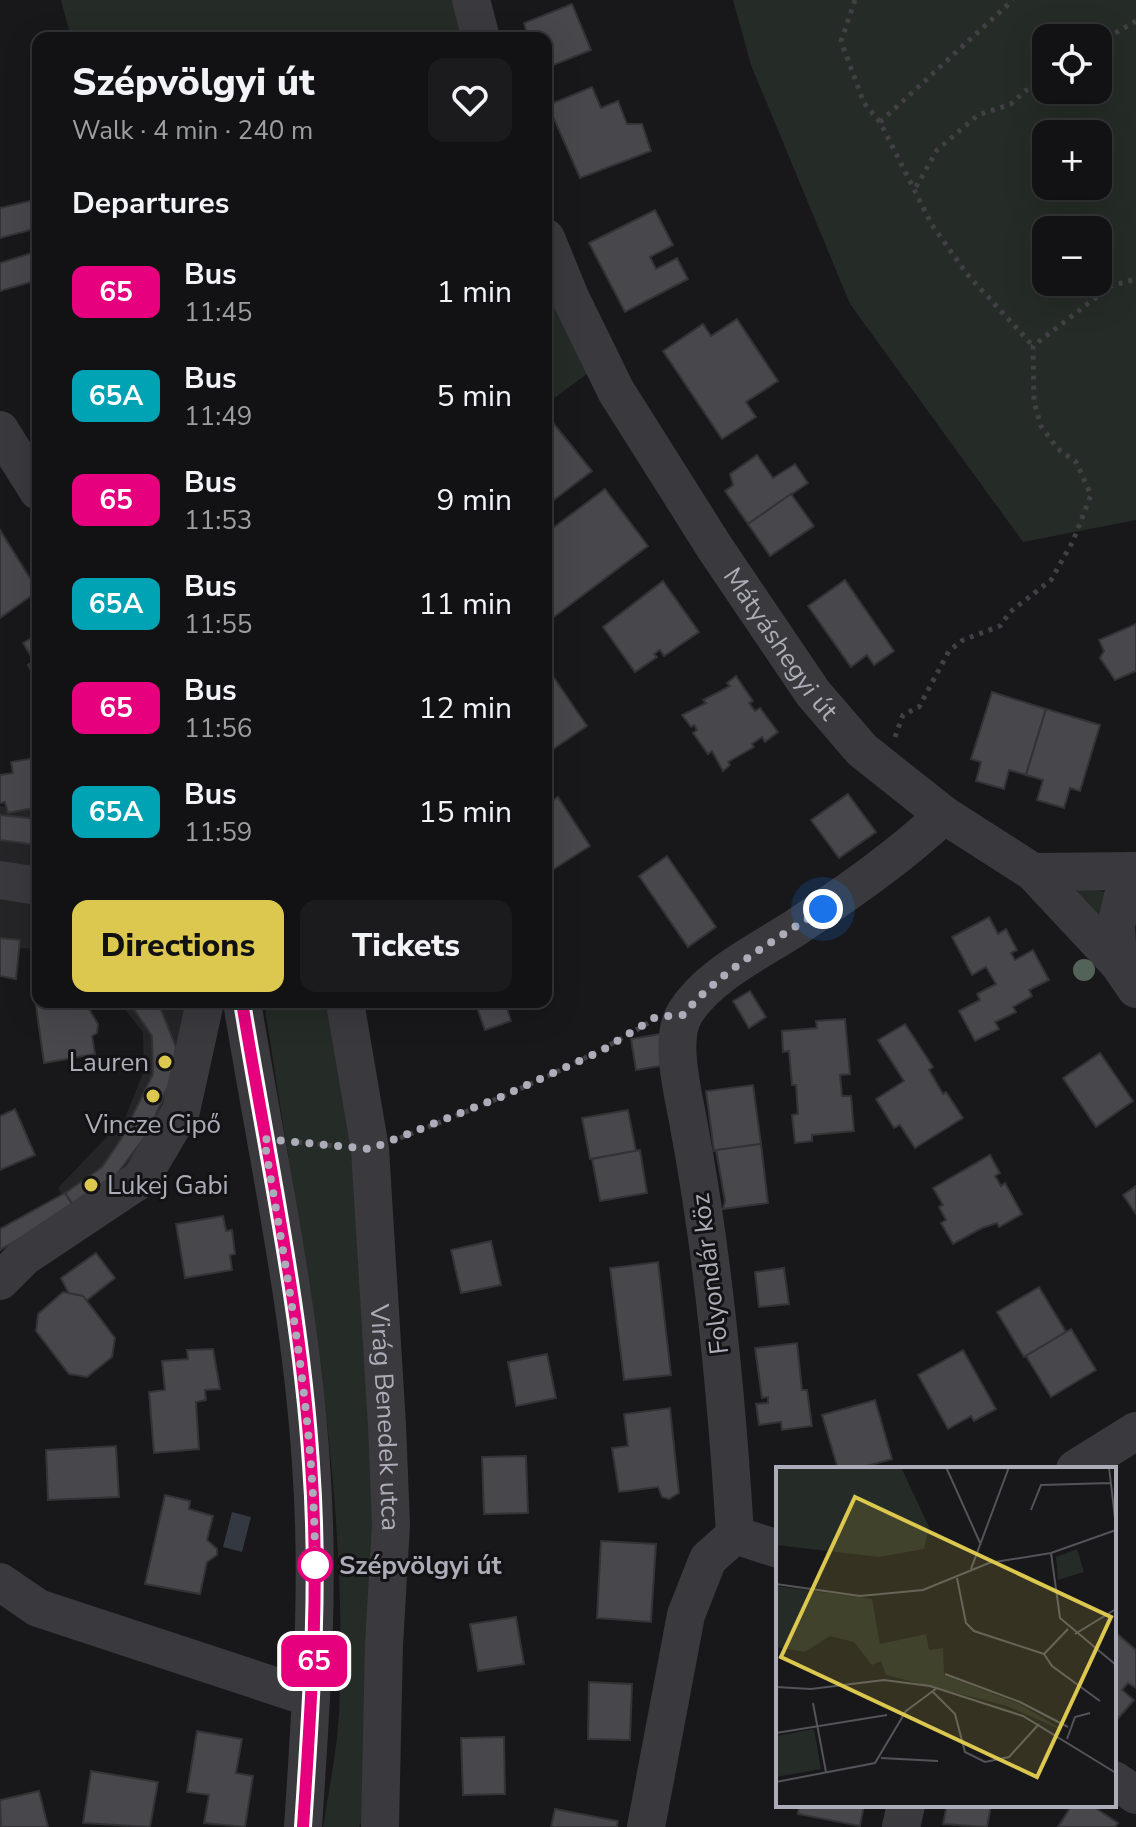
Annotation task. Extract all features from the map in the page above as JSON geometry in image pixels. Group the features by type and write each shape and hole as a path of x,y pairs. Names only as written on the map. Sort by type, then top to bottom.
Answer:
{"street":[{"path":"471,0 479,32"},
{"name":"Mátyáshegyi út","path":"552,253 616,391 813,693 862,750 944,815 1033,872 1127,976"},
{"path":"0,430 32,481"},
{"path":"683,1015 703,992 723,977 899,858 944,815"},
{"path":"1033,872 1132,871"},
{"name":"Mátyáshegyi út","path":"1127,976 1116,925 1132,871"},
{"path":"0,880 32,885"},
{"path":"0,1281 24,1257 141,1179 181,1111 204,1008"},
{"path":"243,1008 302,1376 311,1463 316,1583 303,1827"},
{"name":"Virág Benedek utca","path":"346,1008 370,1149 391,1525 384,1645 380,1827"},
{"name":"Folyondár köz","path":"683,1015 678,1062 704,1225 729,1439 735,1535"},
{"path":"1078,1467 1136,1431"},
{"path":"646,1827 686,1615 708,1559 735,1535 776,1548"},
{"path":"0,1582 38,1608 311,1698"},
{"path":"1116,1781 1136,1795"},
{"path":"901,1827 906,1807"}],"path":[{"path":"855,0 841,41 864,103 880,122 932,225 967,274 1033,346 1034,402 1041,426 1058,449 1076,462 1091,495 1073,541 1051,580 1010,612 1000,626 963,640 949,651 919,707 903,715 895,736"},
{"path":"880,122 1013,0"},
{"path":"1112,35 1136,21"},
{"path":"916,188 937,150 978,115 1011,104 1032,88"},
{"path":"1033,346 1111,286 1136,279"},
{"path":"264,1139 370,1149 492,1101 601,1051 656,1017 683,1015"}],"shaded area":[{"path":"61,0 456,0 464,32 69,32"},
{"path":"733,0 1136,0 1136,520 1023,542 850,304 751,65"},
{"path":"552,286 587,374 552,400"},
{"path":"0,806 32,809 32,948 0,949"},
{"path":"1096,889 1106,893 1107,902 1097,918 1065,891"},
{"path":"124,1008 184,1008 173,1104 140,1169 75,1217 58,1188 125,1118 144,1071 143,1032"},
{"path":"265,1008 342,1008 365,1231 377,1528 366,1812 359,1827 323,1827 339,1713 340,1623 337,1534 329,1445 306,1267"},
{"path":"232,1512 251,1517 242,1552 223,1547"}],"building":[{"path":"572,4 591,50 552,66 552,32 527,32 524,23"},
{"path":"592,87 601,108 618,101 627,124 642,124 651,151 580,178 552,114 552,103"},
{"path":"32,200 32,230 0,238 0,208"},
{"path":"655,210 673,245 650,257 656,269 677,258 688,279 625,312 589,243"},
{"path":"32,253 32,282 0,291 0,263"},
{"path":"737,319 778,381 746,402 756,417 722,439 663,351 703,324 711,336"},
{"path":"552,421 592,471 552,501"},
{"path":"757,455 773,478 795,464 808,483 748,524 725,491 733,485 730,474"},
{"path":"605,489 648,546 552,618 552,529"},
{"path":"791,494 814,526 770,556 748,524"},
{"path":"0,530 32,581 32,595 0,618"},
{"path":"845,580 894,651 874,665 867,655 851,667 808,606"},
{"path":"663,581 699,632 664,656 660,650 654,654 657,657 635,672 603,627"},
{"path":"1136,624 1136,671 1115,680 1100,658 1104,651 1099,640"},
{"path":"32,638 32,658 23,643"},
{"path":"552,675 587,726 552,750"},
{"path":"736,676 753,701 749,703 755,711 760,708 778,732 765,742 762,737 752,744 754,747 728,762 730,765 723,771 712,751 708,754 693,733 697,730 694,725 691,727 682,715 730,686 727,683"},
{"path":"992,692 1046,709 1026,775 1009,770 1004,789 976,781 981,762 971,759"},
{"path":"1046,709 1100,725 1080,791 1070,788 1064,808 1037,800 1043,780 1026,775"},
{"path":"32,758 32,808 8,813 5,802 0,803 0,775 13,773 11,762"},
{"path":"848,794 876,832 839,858 811,820"},
{"path":"558,797 590,846 552,870 552,801"},
{"path":"0,815 32,818 32,844 0,840"},
{"path":"667,856 716,927 688,947 639,876"},
{"path":"989,917 998,934 1006,929 1017,950 1011,953 1015,960 1033,950 1049,980 1029,990 1032,996 1013,1007 1016,1012 995,1022 999,1029 975,1041 959,1011 980,1000 977,994 996,984 986,967 972,975 952,937"},
{"path":"0,938 20,940 16,979 0,976"},
{"path":"750,991 766,1017 749,1028 733,1001"},
{"path":"36,1008 88,1008 98,1024 97,1033 92,1036 95,1054 44,1063"},
{"path":"133,1008 159,1008 176,1047 170,1082 148,1133 116,1175 74,1207 65,1193 102,1167 121,1139 153,1074 152,1036"},
{"path":"477,1008 507,1008 511,1021 485,1030"},
{"path":"845,1019 850,1074 840,1075 842,1096 851,1096 854,1131 812,1135 812,1141 795,1143 792,1115 798,1114 796,1085 792,1085 789,1051 783,1052 782,1031 817,1028 816,1021"},
{"path":"905,1024 933,1067 929,1070 943,1094 946,1092 963,1118 915,1148 900,1125 894,1128 876,1099 904,1081 878,1040"},
{"path":"660,1034 666,1065 636,1070 631,1039"},
{"path":"1100,1053 1133,1101 1096,1127 1063,1078"},
{"path":"753,1085 761,1144 714,1151 706,1091"},
{"path":"15,1109 35,1155 0,1170 0,1116"},
{"path":"628,1110 636,1151 590,1159 582,1118"},
{"path":"761,1144 768,1203 723,1209 725,1201 716,1150"},
{"path":"640,1150 647,1193 600,1201 592,1159"},
{"path":"990,1155 1000,1173 995,1176 1001,1186 1005,1183 1022,1214 999,1227 997,1223 982,1228 953,1244 941,1223 946,1220 939,1207 943,1205 933,1188"},
{"path":"1136,1186 1136,1214 1123,1195"},
{"path":"65,1193 74,1207 0,1250 0,1229"},
{"path":"223,1216 226,1231 232,1230 235,1254 230,1255 232,1270 185,1278 176,1224"},
{"path":"491,1241 501,1285 461,1293 451,1250"},
{"path":"96,1253 115,1278 86,1301 83,1296 69,1294 61,1278"},
{"path":"658,1262 671,1375 624,1380 610,1268"},
{"path":"784,1268 789,1304 759,1307 755,1272"},
{"path":"1039,1287 1066,1332 1024,1357 997,1312"},
{"path":"63,1292 83,1296 115,1338 112,1357 87,1377 69,1374 36,1331 38,1314"},
{"path":"1071,1329 1096,1370 1051,1397 1026,1356"},
{"path":"797,1343 802,1390 807,1390 812,1426 782,1430 781,1422 759,1425 756,1404 768,1403 768,1397 762,1398 755,1348"},
{"path":"213,1349 220,1389 205,1390 206,1400 196,1402 199,1449 154,1453 149,1392 165,1390 162,1361 188,1359 187,1350"},
{"path":"963,1350 996,1409 974,1421 971,1416 948,1429 918,1375"},
{"path":"547,1354 556,1398 516,1406 508,1362"},
{"path":"875,1400 892,1459 863,1467 837,1467 822,1415"},
{"path":"670,1408 679,1493 669,1499 662,1497 658,1487 619,1492 612,1448 628,1446 624,1414"},
{"path":"116,1446 119,1497 48,1500 46,1450"},
{"path":"526,1456 528,1513 484,1514 482,1457"},
{"path":"165,1495 190,1501 189,1509 213,1516 207,1540 217,1549 217,1555 207,1562 200,1594 145,1584"},
{"path":"601,1541 656,1544 651,1622 597,1618"},
{"path":"516,1617 524,1664 478,1671 470,1624"},
{"path":"1116,1633 1136,1650 1136,1688 1128,1683 1122,1690 1134,1700 1116,1721"},
{"path":"589,1682 632,1684 630,1740 588,1739"},
{"path":"197,1731 242,1739 236,1773 253,1776 245,1827 204,1823 209,1795 187,1792"},
{"path":"504,1737 505,1794 463,1795 461,1738"},
{"path":"91,1771 158,1782 150,1827 83,1823"},
{"path":"39,1791 48,1827 1,1827 0,1800"},
{"path":"799,1807 864,1807 860,1826 798,1814"},
{"path":"947,1807 991,1807 987,1827 943,1824"},
{"path":"1071,1807 1094,1807 1118,1823 1115,1827 1058,1827"},
{"path":"555,1809 618,1821 617,1827 551,1827"}],"bus line":[{"name":"65","path":"243,1008 302,1376 311,1463 315,1640 303,1827"}],"place":[{"name":"Lauren","path":"165,1062"},
{"name":"Vincze Cipő","path":"153,1096"},
{"name":"Lukej Gabi","path":"91,1185"},
{"name":"Szépvölgyi út","path":"315,1565"}],"route":[{"path":"315,1565 311,1463 302,1376 264,1139 370,1149 479,1108 601,1051 656,1017 683,1015 703,992 732,969 823,909"}]}
